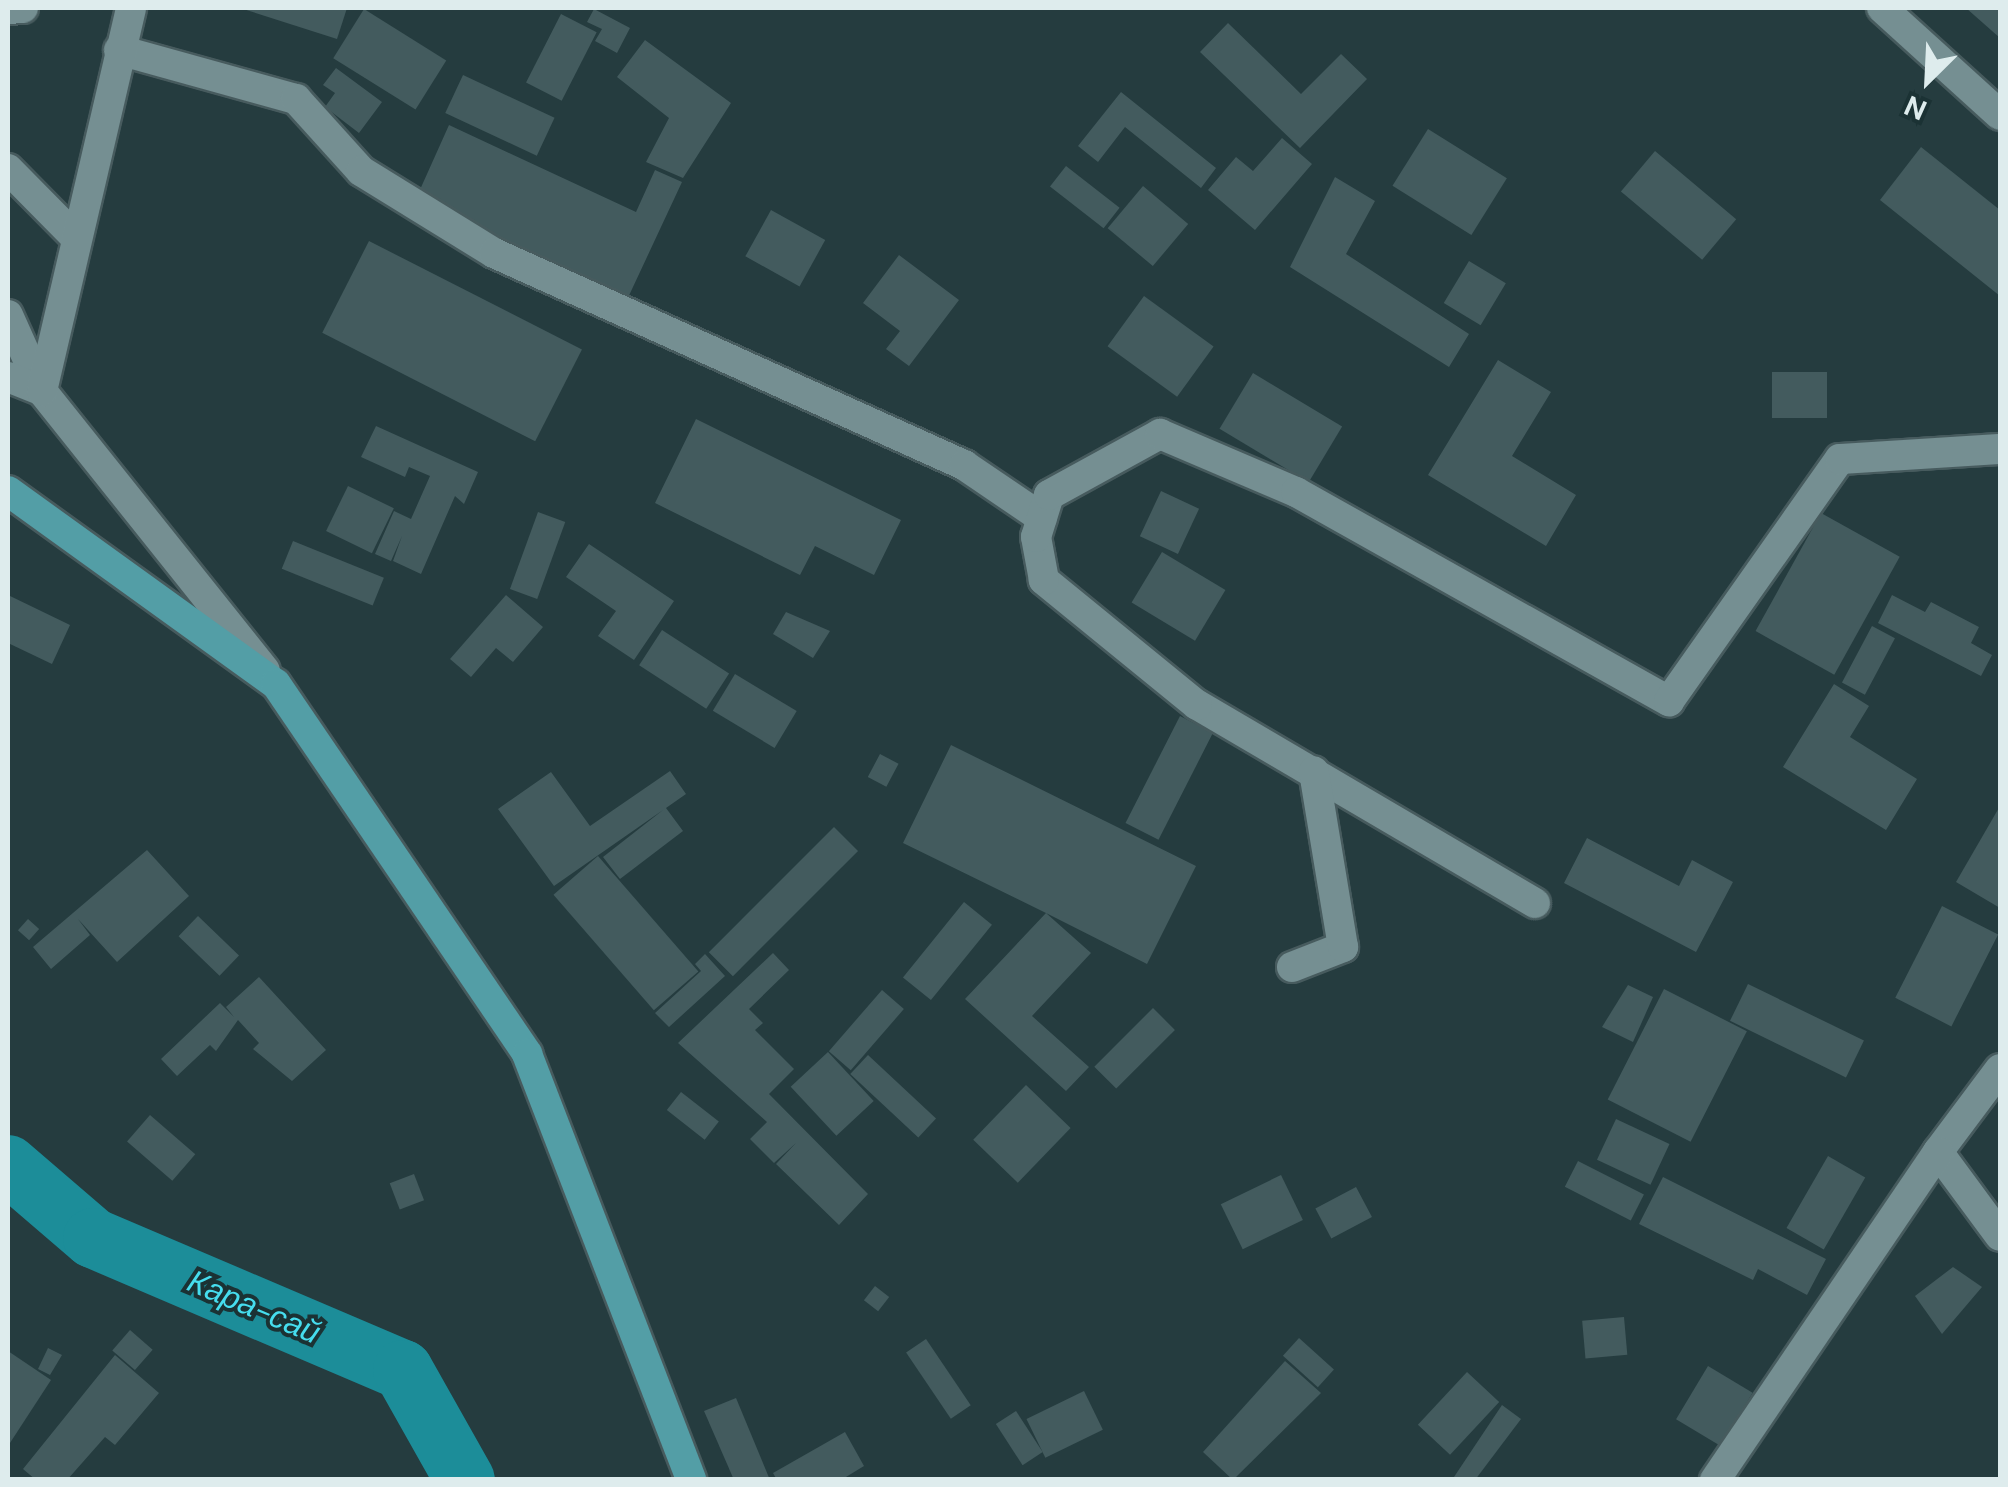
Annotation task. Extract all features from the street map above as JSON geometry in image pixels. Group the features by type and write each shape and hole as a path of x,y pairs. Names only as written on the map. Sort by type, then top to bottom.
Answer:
{"main road":[{"path":"8,491 276,684 528,1054 691,1480"}],"street":[{"path":"8,9 23,8"},
{"path":"42,390 130,8"},
{"path":"1882,8 2000,115"},
{"path":"119,50 296,100 361,171 494,253 964,465 1042,518"},
{"path":"8,169 76,238"},
{"path":"8,315 42,390 276,684"},
{"path":"8,378 42,390"},
{"path":"1535,904 1196,705 1044,580 1042,518 1049,495 1160,434 1296,492 1669,700 1840,459 2000,449"},
{"path":"1292,967 1343,947 1314,771"},
{"path":"1715,1480 1938,1152 2000,1069"},
{"path":"1938,1152 2000,1236"}],"building":[{"path":"240,8 347,8 337,39"},
{"path":"1966,8 2000,8 2000,38"},
{"path":"364,9 446,60 416,110 333,58"},
{"path":"594,9 630,28 617,53 595,41 602,29 587,22"},
{"path":"561,14 597,32 562,101 526,83"},
{"path":"1228,23 1301,94 1341,54 1367,79 1300,148 1200,52"},
{"path":"645,40 731,103 683,178 646,162 669,118 617,77"},
{"path":"336,68 382,102 359,133 325,107 335,93 323,85"},
{"path":"463,75 555,118 537,156 445,113"},
{"path":"1121,92 1216,168 1201,188 1125,127 1098,162 1078,146"},
{"path":"449,125 636,212 655,170 682,182 626,302 414,203"},
{"path":"1428,129 1507,178 1471,235 1392,186"},
{"path":"1282,138 1312,164 1255,230 1208,190 1236,157 1253,171"},
{"path":"1921,147 2000,210 2000,296 1880,200"},
{"path":"1655,151 1736,219 1702,260 1621,192"},
{"path":"1066,166 1120,208 1104,228 1050,186"},
{"path":"1335,177 1375,201 1346,254 1469,334 1449,367 1290,267"},
{"path":"1143,186 1188,224 1153,266 1108,228"},
{"path":"771,210 825,240 800,286 745,256"},
{"path":"369,241 582,350 535,441 322,333"},
{"path":"899,255 959,300 909,366 886,349 900,331 863,303"},
{"path":"1469,261 1506,283 1481,325 1444,303"},
{"path":"1144,296 1214,347 1177,397 1108,346"},
{"path":"1498,360 1551,392 1512,456 1576,495 1546,546 1428,475"},
{"path":"1772,372 1827,372 1827,418 1772,418"},
{"path":"1253,373 1342,427 1309,482 1220,429"},
{"path":"696,419 901,520 874,575 815,546 800,575 655,503"},
{"path":"376,426 478,472 464,504 455,496 421,574 393,561 402,536 391,561 375,554 394,511 411,519 430,476 409,467 405,477 361,457"},
{"path":"348,486 394,508 372,553 326,531"},
{"path":"1161,491 1199,509 1178,554 1140,536"},
{"path":"538,512 565,522 537,599 510,589"},
{"path":"1821,513 1900,557 1834,675 1756,631"},
{"path":"293,541 384,578 373,606 282,569"},
{"path":"589,544 674,601 634,660 598,636 616,611 566,577"},
{"path":"1162,552 1225,590 1195,641 1132,603"},
{"path":"8,595 70,625 52,664 8,643"},
{"path":"506,595 543,627 513,662 496,648 471,677 450,659"},
{"path":"1892,595 1925,612 1931,602 1979,627 1971,643 1992,655 1981,676 1878,623"},
{"path":"786,612 830,631 813,658 773,634"},
{"path":"1872,626 1895,638 1865,695 1842,683"},
{"path":"662,630 729,674 706,709 639,665"},
{"path":"735,674 797,711 775,748 713,711"},
{"path":"1834,684 1869,706 1850,737 1917,779 1886,830 1783,767"},
{"path":"1180,716 1213,733 1158,840 1126,823"},
{"path":"951,745 1196,866 1147,964 903,843"},
{"path":"880,754 899,764 886,787 868,777"},
{"path":"670,771 686,794 666,808 683,831 620,879 603,857 663,810 554,886 498,809 551,772 590,826"},
{"path":"2000,806 2000,908 1956,882"},
{"path":"834,827 858,851 733,976 709,952"},
{"path":"1587,838 1679,886 1692,860 1733,882 1696,952 1564,883"},
{"path":"147,850 189,896 117,962 78,919 90,935 51,969 33,947"},
{"path":"598,856 698,971 654,1010 553,895"},
{"path":"964,902 992,925 931,1000 903,977"},
{"path":"1942,906 1998,935 1951,1026 1895,998"},
{"path":"1046,913 1091,953 1032,1016 1089,1067 1066,1091 965,999"},
{"path":"198,916 239,956 220,976 179,936"},
{"path":"28,919 39,929 29,940 18,930"},
{"path":"773,953 789,970 749,1009 763,1023 755,1030 794,1069 769,1094 868,1194 839,1225 776,1164 796,1143 774,1163 750,1139 767,1122 678,1043"},
{"path":"705,954 725,976 669,1027 655,1013 701,971 695,964"},
{"path":"259,977 326,1050 292,1081 253,1049 259,1043 238,1020 216,1051 210,1045 177,1076 161,1059 220,1003 234,1017 226,1007"},
{"path":"1748,984 1864,1041 1846,1077 1730,1021"},
{"path":"1628,985 1653,997 1633,1042 1602,1027"},
{"path":"1664,989 1747,1031 1691,1142 1608,1099"},
{"path":"882,990 904,1009 851,1070 829,1051"},
{"path":"1153,1008 1175,1030 1116,1089 1094,1067"},
{"path":"828,1052 874,1101 836,1136 791,1087"},
{"path":"868,1055 936,1118 918,1137 850,1074"},
{"path":"1026,1085 1071,1128 1018,1183 973,1140"},
{"path":"681,1092 719,1122 705,1140 667,1110"},
{"path":"150,1115 195,1154 172,1181 127,1141"},
{"path":"1616,1119 1669,1144 1650,1185 1597,1160"},
{"path":"1828,1156 1865,1178 1824,1249 1786,1228"},
{"path":"1578,1161 1644,1195 1631,1220 1565,1187"},
{"path":"414,1174 424,1200 400,1209 390,1183"},
{"path":"1281,1175 1303,1220 1243,1249 1221,1204"},
{"path":"1663,1177 1826,1259 1807,1295 1758,1269 1753,1280 1639,1224"},
{"path":"1356,1187 1372,1217 1331,1239 1315,1209"},
{"path":"1953,1267 1982,1287 1942,1334 1915,1296"},
{"path":"875,1286 889,1297 878,1311 864,1300"},
{"path":"1624,1317 1627,1355 1585,1359 1582,1321"},
{"path":"130,1330 153,1350 135,1370 112,1350"},
{"path":"1299,1338 1334,1369 1318,1387 1283,1356"},
{"path":"926,1339 971,1405 951,1419 906,1352"},
{"path":"48,1348 62,1355 50,1375 38,1369"},
{"path":"8,1351 51,1380 8,1446"},
{"path":"115,1355 159,1393 115,1445 105,1437 67,1480 36,1480 23,1469"},
{"path":"1285,1361 1321,1393 1233,1480 1203,1452"},
{"path":"1708,1366 1753,1393 1721,1446 1676,1419"},
{"path":"1467,1372 1499,1402 1450,1455 1418,1425"},
{"path":"1084,1391 1103,1430 1045,1458 1026,1419"},
{"path":"736,1398 770,1480 734,1480 704,1411"},
{"path":"1502,1405 1521,1419 1475,1480 1452,1480"},
{"path":"1016,1411 1043,1452 1023,1465 996,1424"},
{"path":"845,1432 864,1466 841,1480 777,1480 773,1473"}],"waterway":[{"name":"Кара-сай","path":"8,1165 93,1238 403,1370 465,1480"}]}
